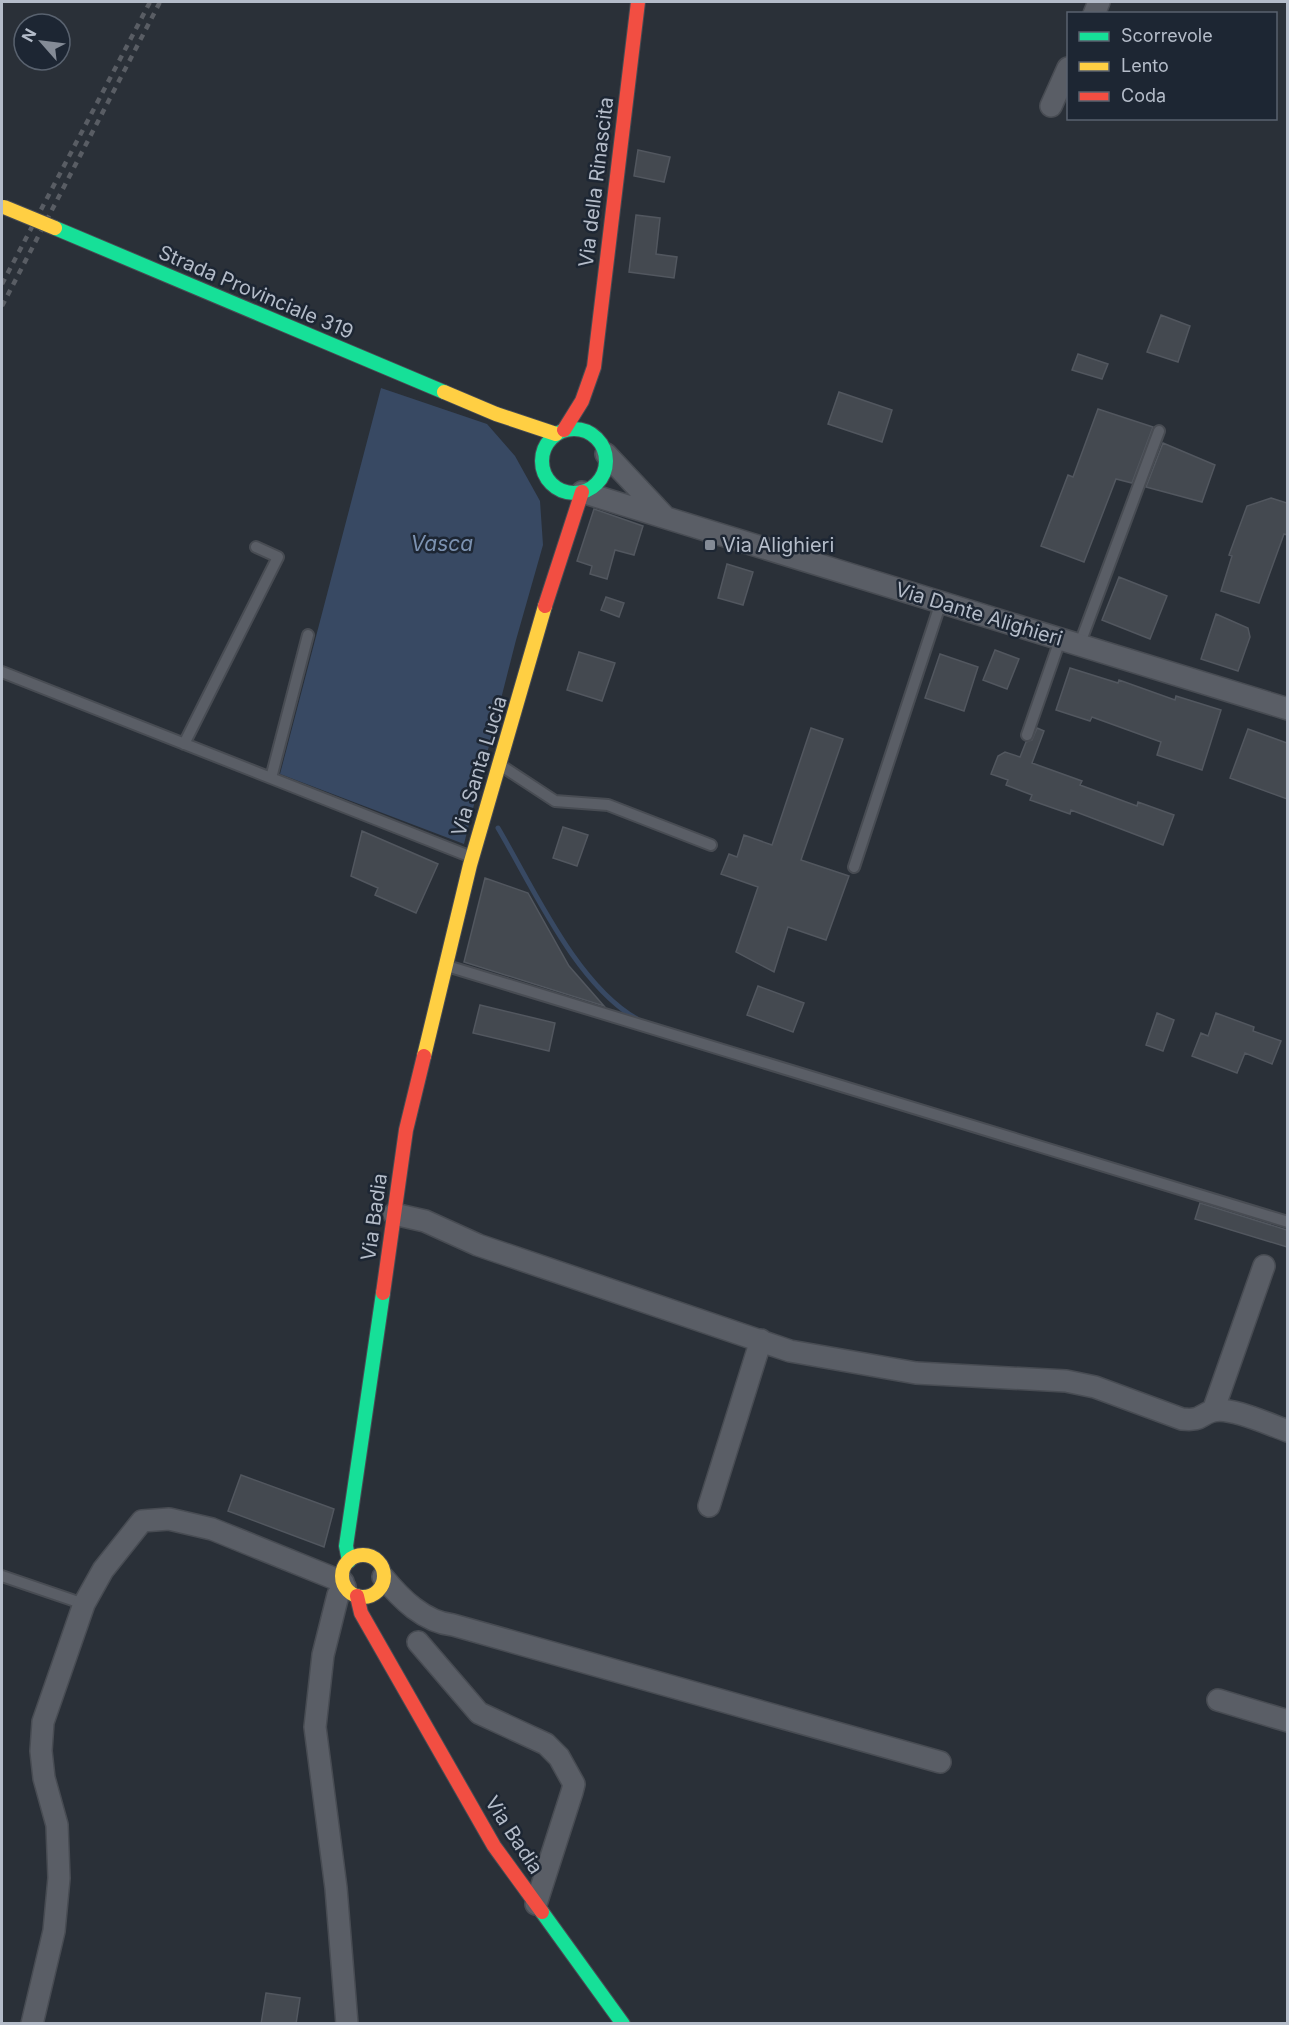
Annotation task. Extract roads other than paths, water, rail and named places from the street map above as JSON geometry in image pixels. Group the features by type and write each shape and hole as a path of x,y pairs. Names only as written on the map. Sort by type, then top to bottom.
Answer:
{"main road":[{"name":"Via della Rinascita","path":"560,432 582,401 594,367 638,2"},
{"name":"Strada Provinciale 319","path":"3,207 496,414 560,432"},
{"name":"Via della Rinascita","path":"594,367 599,397"},
{"path":"496,414 519,437"},
{"path":"548,480 560,490 582,492 591,489 605,470 601,426"},
{"path":"542,465 545,447 560,432 582,430 590,433 604,450"},
{"path":"530,451 542,465 548,480 551,502"},
{"name":"Via Santa Lucia","path":"445,965 472,857 553,579 582,492"},
{"name":"Via Santa Lucia","path":"553,534 553,579"},
{"name":"Via Badia","path":"445,965 406,1130 346,1546 348,1582 361,1613 494,1846 623,2024"},
{"name":"Via Badia","path":"356,1478 366,1520"},
{"name":"Via Badia","path":"370,1540 388,1658"},
{"path":"361,1556 378,1590 348,1582 361,1556"}],"street":[{"path":"1051,106 1067,70"},
{"path":"604,450 669,521"},
{"name":"Via Dante Alighieri","path":"582,492 669,521 1287,709"},
{"path":"394,1214 425,1221 477,1245 790,1351 916,1373 1066,1381 1095,1387 1182,1419 1198,1420 1213,1411 1230,1411 1287,1431"},
{"path":"1213,1411 1264,1266"},
{"path":"709,1506 761,1340"},
{"path":"32,2024 54,1931 59,1878 57,1824 44,1778 40,1751 43,1722 84,1604 103,1570 126,1538 142,1521 169,1519 212,1529 348,1582 338,1595 323,1655 315,1727 336,1888 346,2024"},
{"path":"378,1590 439,1624 465,1629 940,1762"},
{"path":"388,1658 429,1637 439,1624"},
{"path":"418,1642 479,1713 546,1744 569,1771 574,1784 573,1792 536,1904"},
{"path":"1218,1700 1287,1721"}],"lane":[{"path":"1027,735 1070,643 1159,431"},
{"path":"184,744 278,557 256,547"},
{"path":"854,867 941,602"},
{"path":"271,778 308,635"},
{"path":"2,672 472,857"},
{"path":"500,765 544,796 555,801 608,805 711,845"},
{"path":"445,965 1287,1222"},
{"path":"2,1576 84,1604"}],"water":[{"name":"Vasca","path":"381,388 487,424 515,456 540,501 543,545 516,640 464,844 280,774"}],"waterway":[{"path":"498,828 558,933 576,959 615,1003 637,1019"}],"railway":[{"path":"2,284 150,2"},
{"path":"2,306 160,2"}],"place":[{"name":"Via Alighieri","path":"710,545"}]}
